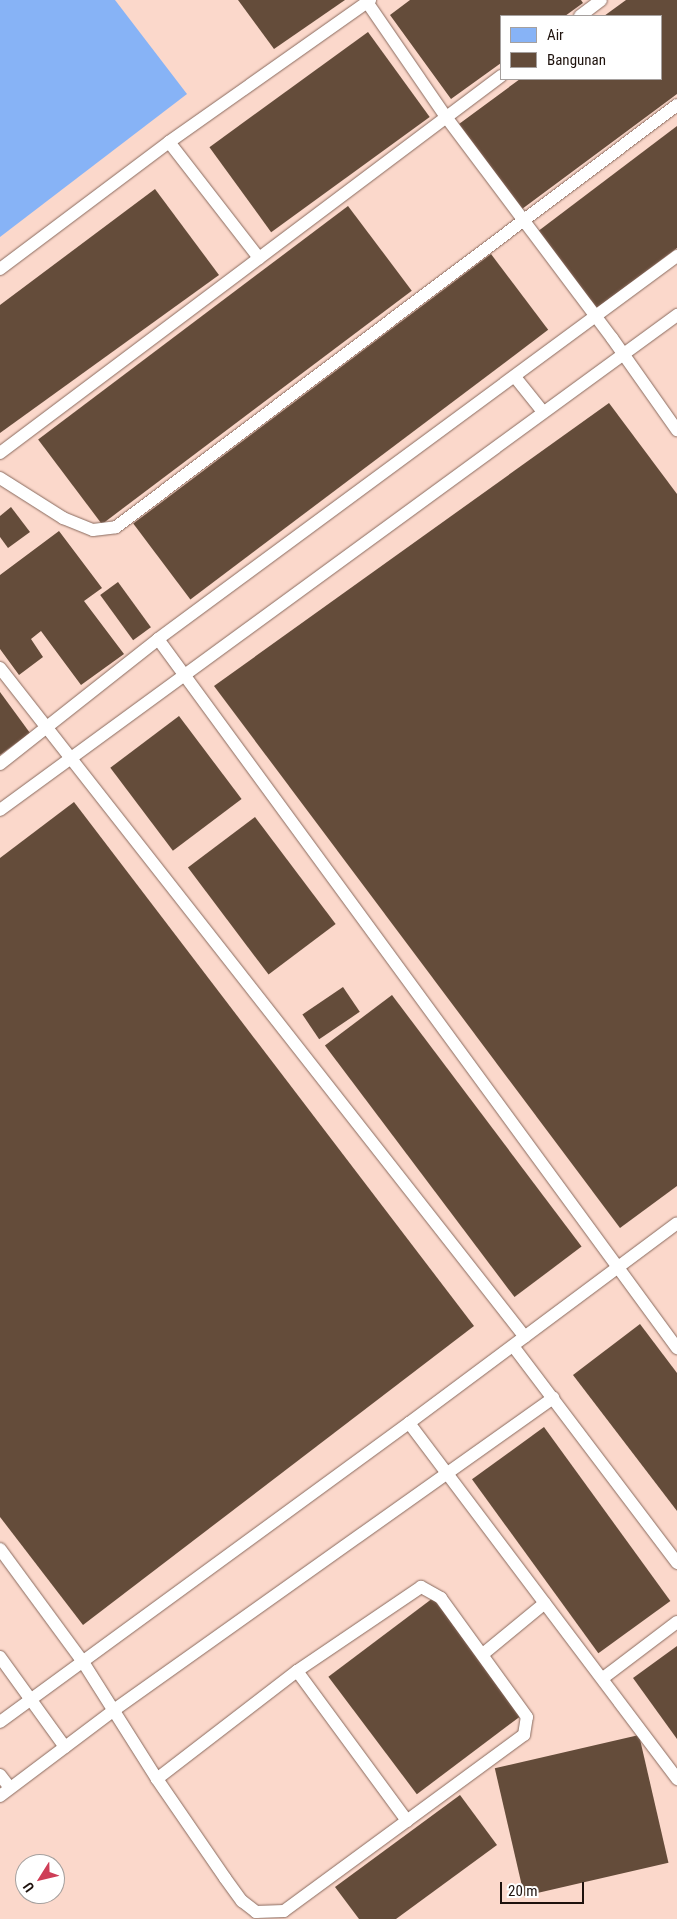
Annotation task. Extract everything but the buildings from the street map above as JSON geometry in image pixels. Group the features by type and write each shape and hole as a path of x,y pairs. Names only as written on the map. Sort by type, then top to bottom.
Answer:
{"lane":[{"path":"581,15 601,0"},
{"path":"0,268 170,142 369,1 446,117 624,353 677,430"},
{"path":"0,453 500,77"},
{"path":"0,478 63,518 93,530 116,527 677,105"},
{"path":"170,142 259,258"},
{"path":"0,764 158,639 518,380 596,317 677,256"},
{"path":"0,810 68,758 187,675 540,408 624,353 677,315"},
{"path":"518,380 540,408"},
{"path":"158,639 187,675 251,768 617,1269 677,1348"},
{"path":"0,668 68,758 525,1337"},
{"path":"0,1722 31,1702 677,1223"},
{"path":"513,1346 677,1564"},
{"path":"0,1775 5,1792 114,1710 553,1398"},
{"path":"409,1423 603,1678 677,1779"},
{"path":"0,1549 83,1662 157,1779 242,1901 256,1912 284,1911 524,1735 527,1717 441,1598 421,1587 297,1672 157,1779"},
{"path":"483,1654 545,1603"},
{"path":"603,1678 677,1622"},
{"path":"0,1657 65,1747"},
{"path":"297,1672 407,1821"}],"shaded area":[{"path":"0,0 677,0 677,1919 0,1919"}],"water":[{"path":"0,0 115,0 187,94 0,237"}]}
